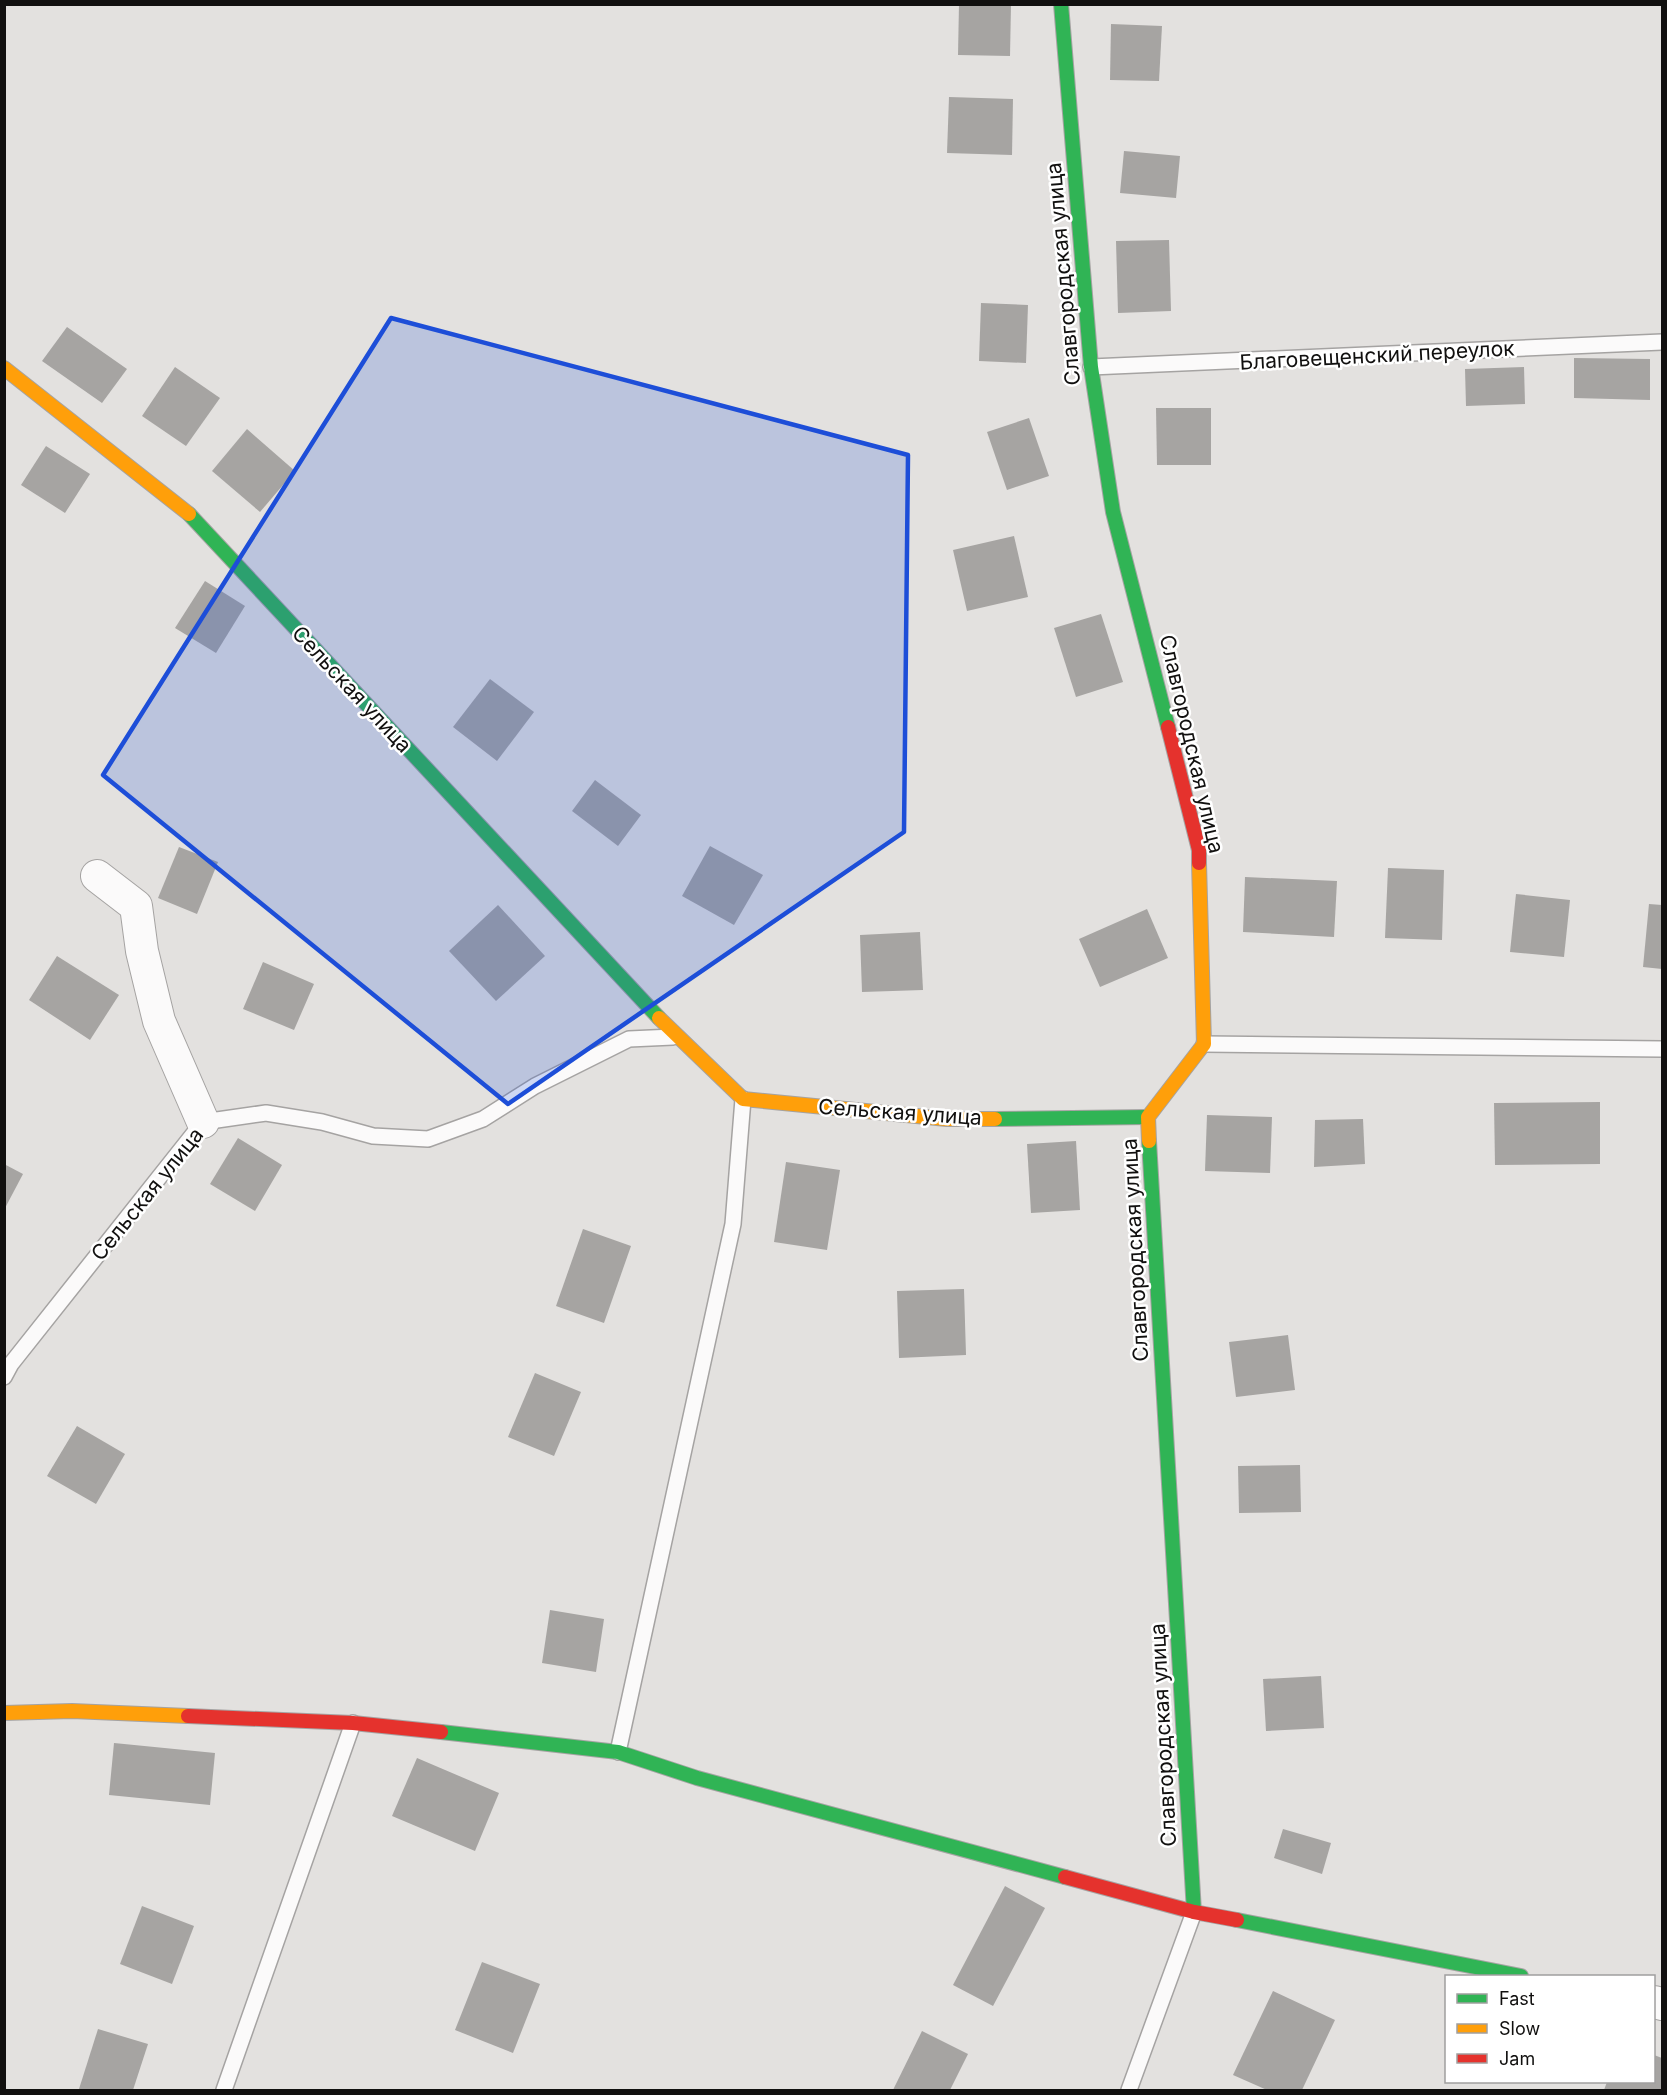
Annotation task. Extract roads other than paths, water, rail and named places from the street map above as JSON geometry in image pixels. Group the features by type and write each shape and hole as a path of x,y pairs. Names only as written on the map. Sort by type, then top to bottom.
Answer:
{"street":[{"name":"Славгородская улица","path":"1061,4 1091,367 1113,512 1199,850 1204,1044 1148,1117 1194,1912"},
{"name":"Сельская улица","path":"4,368 186,510 676,1036 743,1099 947,1119 1148,1117"},
{"path":"98,876 135,906 142,951 159,1021 203,1122"},
{"path":"4,1713 72,1711 353,1723 618,1752 698,1778 1194,1912 1511,1975"}],"lane":[{"name":"Благовещенский переулок","path":"1091,367 1662,342"},
{"name":"Сельская улица","path":"4,1377 11,1364 203,1122 266,1113 322,1122 373,1136 428,1139 483,1119 535,1086 629,1039 676,1036"},
{"path":"1204,1044 1662,1049"},
{"path":"618,1752 733,1224 743,1099"},
{"path":"224,2091 353,1723"},
{"path":"1129,2091 1194,1912"}]}
